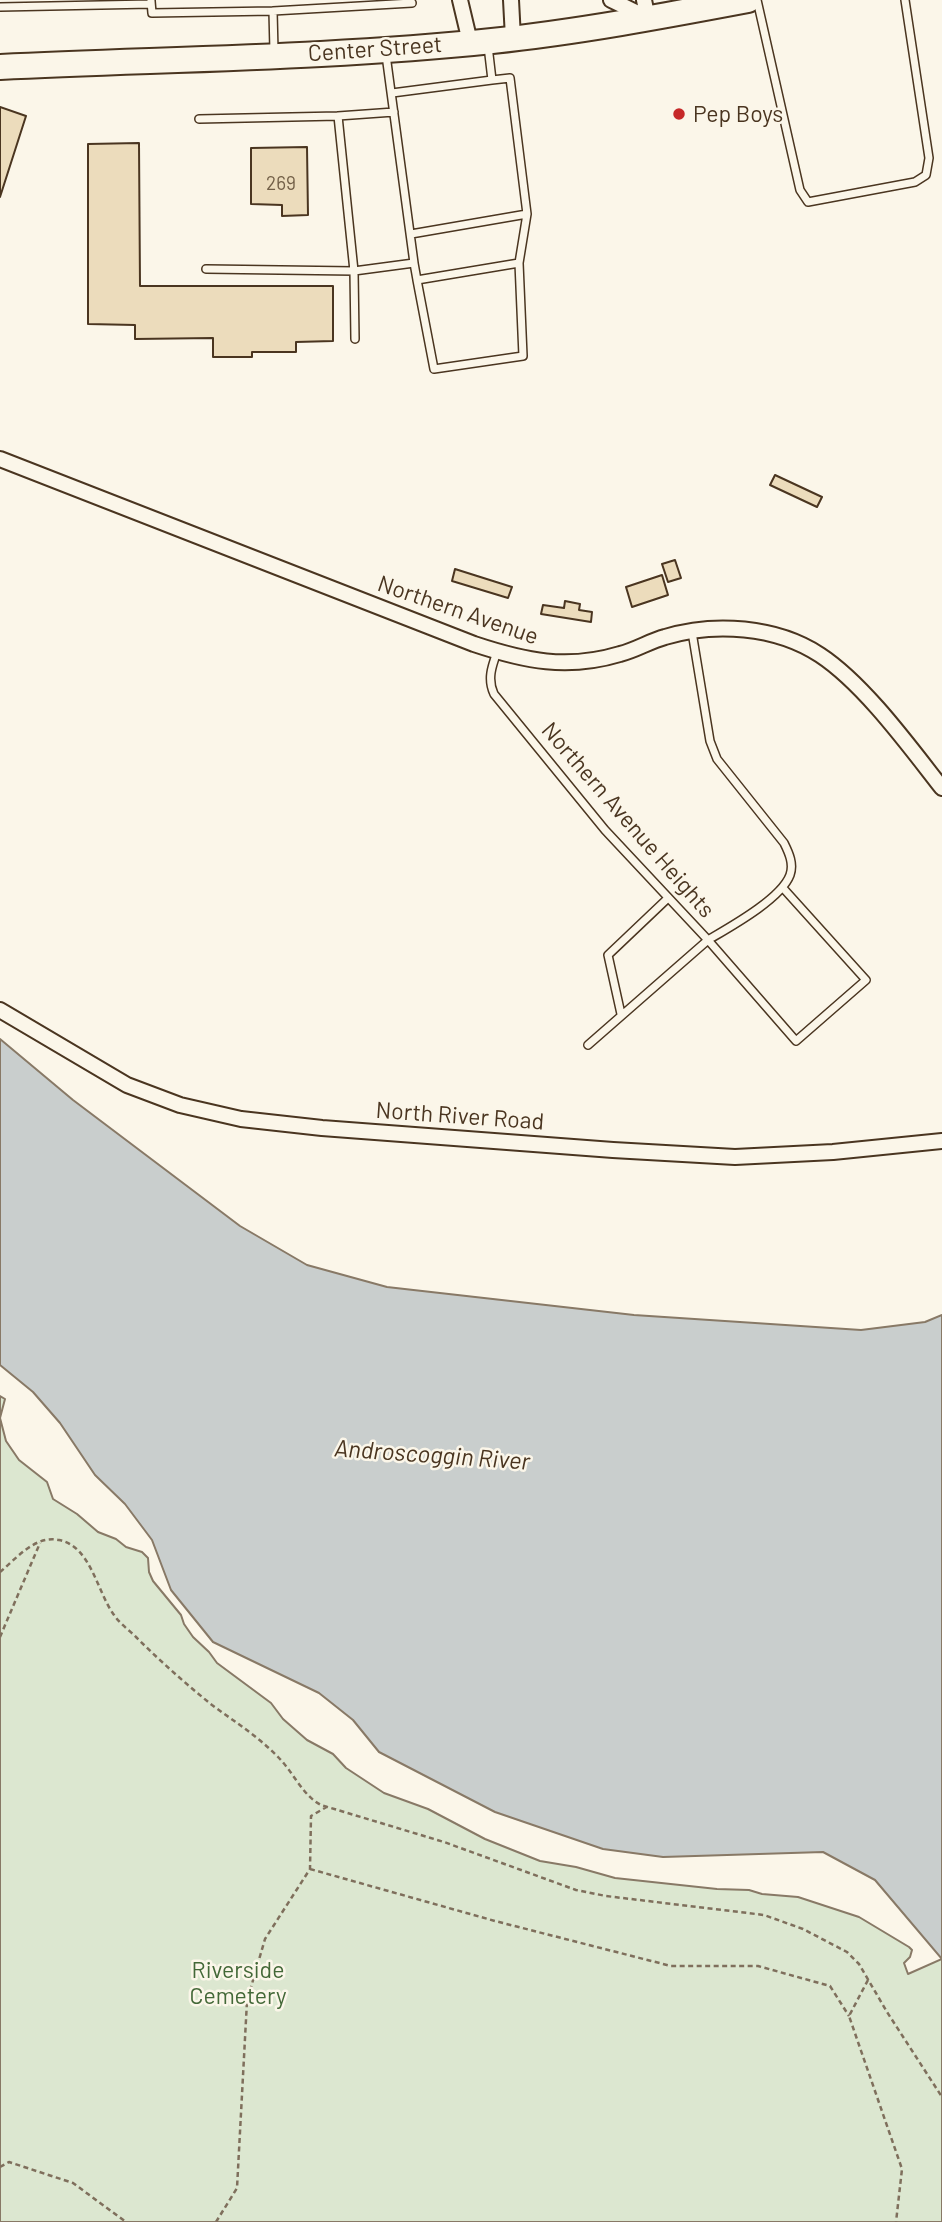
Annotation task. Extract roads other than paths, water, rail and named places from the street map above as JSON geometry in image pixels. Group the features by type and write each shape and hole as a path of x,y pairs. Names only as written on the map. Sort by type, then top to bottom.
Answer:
{"highway":[{"name":"Center Street","path":"0,67 274,55 479,42 513,38 646,9 748,0"}],"street":[{"path":"460,0 479,42"},
{"path":"511,0 513,38"},
{"path":"611,0 646,9"},
{"name":"Northern Avenue","path":"0,459 339,593 497,652 534,661 574,663 623,654 666,636 692,630 734,628 769,634 817,653 851,680 942,788"},
{"name":"North River Road","path":"0,1010 127,1085 180,1105 241,1119 322,1128 735,1157 942,1142"}],"lane":[{"path":"757,0 800,190 808,202 915,182 926,175 929,158 905,0"},
{"path":"0,7 151,2 152,13 273,11 412,3"},
{"path":"273,11 274,55"},
{"path":"479,42 492,80"},
{"path":"385,49 414,262 434,369 523,356 519,263 527,214 510,78 392,93"},
{"path":"199,119 394,112"},
{"path":"338,116 354,271 355,340"},
{"path":"411,234 527,214"},
{"path":"205,269 354,271 414,262"},
{"path":"417,280 519,263"},
{"path":"588,1045 708,940 796,1041 866,980 783,888 791,874 790,854 717,759 710,741 692,630"},
{"name":"Northern Avenue Heights","path":"497,652 490,686 494,694 605,830 708,940 749,915 783,888"},
{"path":"621,1014 608,954 668,898"}],"water":[{"name":"Androscoggin River","path":"0,1039 73,1100 240,1226 307,1265 387,1287 634,1315 861,1330 925,1322 942,1315 942,1959 875,1880 823,1852 663,1857 603,1849 495,1812 379,1752 353,1720 319,1693 213,1642 171,1590 152,1540 125,1504 95,1475 60,1423 33,1392 0,1365"}],"place":[{"name":"Pep Boys","path":"679,114"}],"park label":[{"name":"Riverside Cemetery","path":"238,1983"}]}
